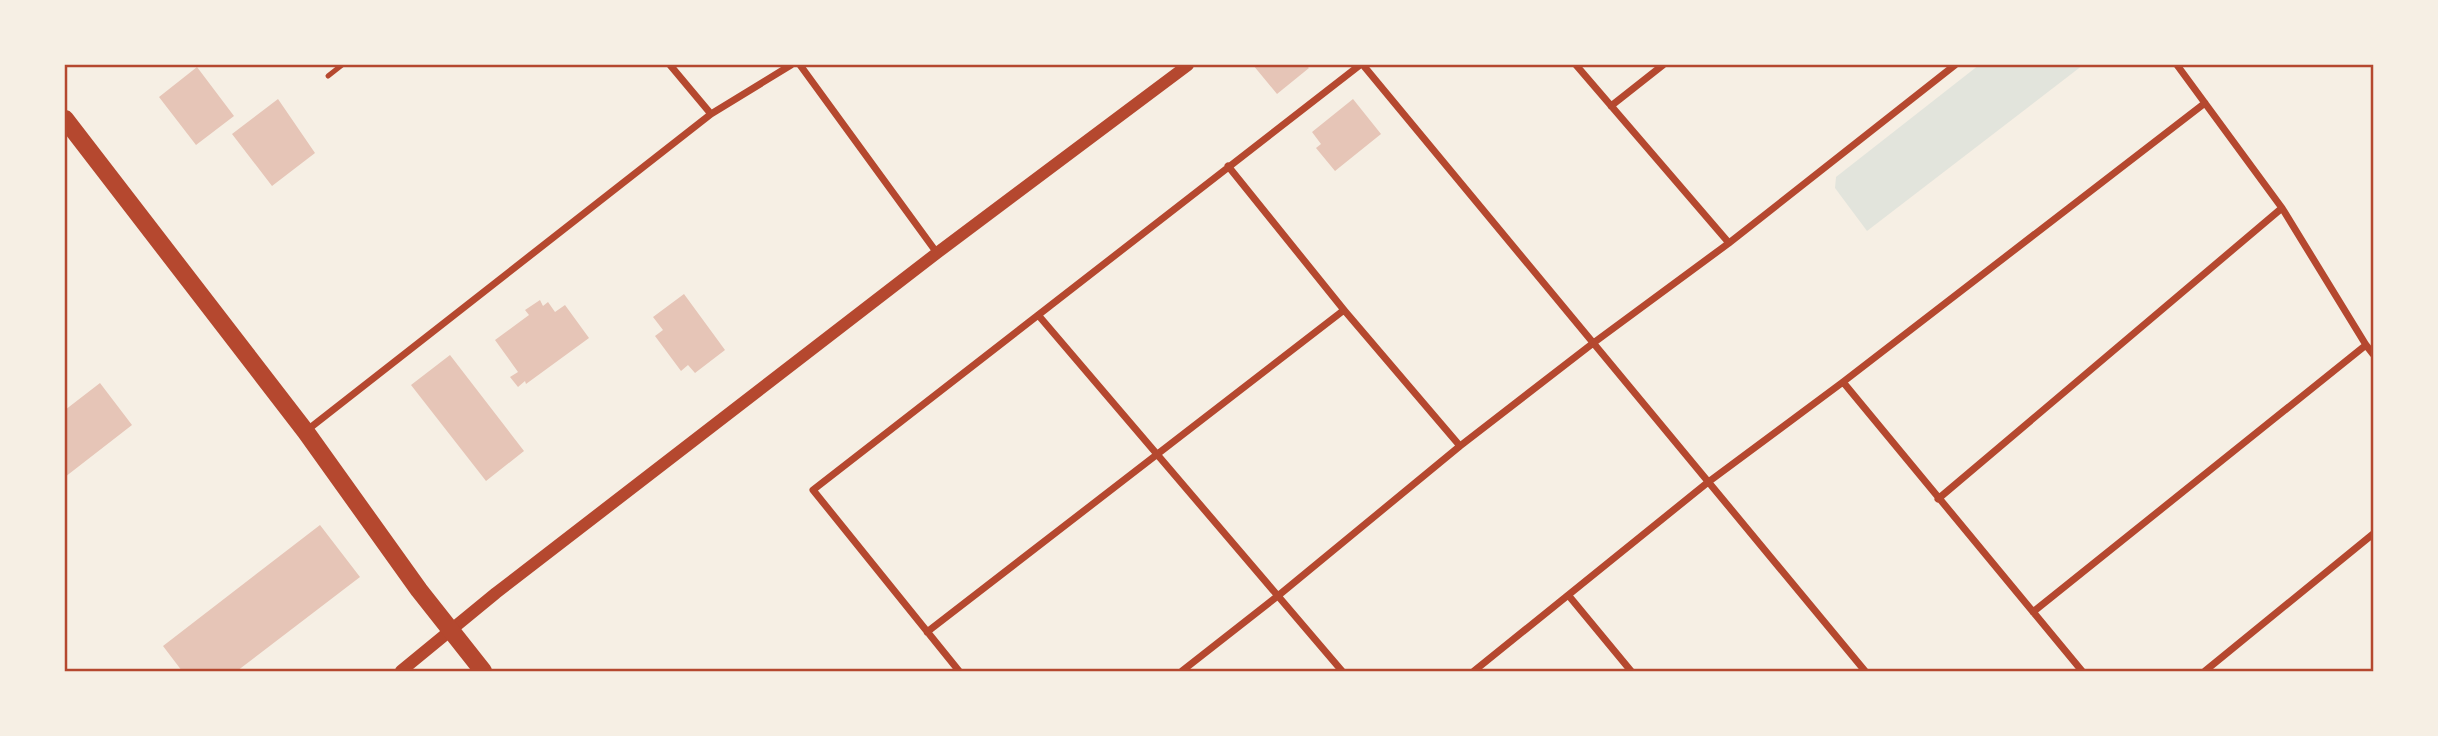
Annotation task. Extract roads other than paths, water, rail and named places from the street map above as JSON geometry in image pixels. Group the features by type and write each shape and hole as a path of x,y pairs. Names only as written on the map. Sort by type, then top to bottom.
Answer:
{"main road":[{"path":"65,119 306,432 419,590 483,671"}],"street":[{"path":"670,65 710,114"},
{"path":"306,432 710,114 791,65"},
{"path":"800,65 937,253"},
{"path":"401,671 450,629 937,253 1188,65"},
{"path":"958,671 813,490 1361,65 1865,671"},
{"path":"1576,65 1729,243"},
{"path":"1611,106 1663,65"},
{"path":"1182,671 1460,446 1729,243 1955,65"},
{"path":"2177,65 2282,208 2373,354"},
{"path":"1474,671 1707,483 2206,103"},
{"path":"1228,166 1343,310 1460,446"},
{"path":"1938,499 2282,208"},
{"path":"927,632 1343,310"},
{"path":"1039,316 1342,671"},
{"path":"2033,612 2366,345"},
{"path":"1843,382 2082,671"},
{"path":"2205,671 2373,534"},
{"path":"1569,596 1631,671"}],"lane":[{"path":"328,76 342,65"}]}
